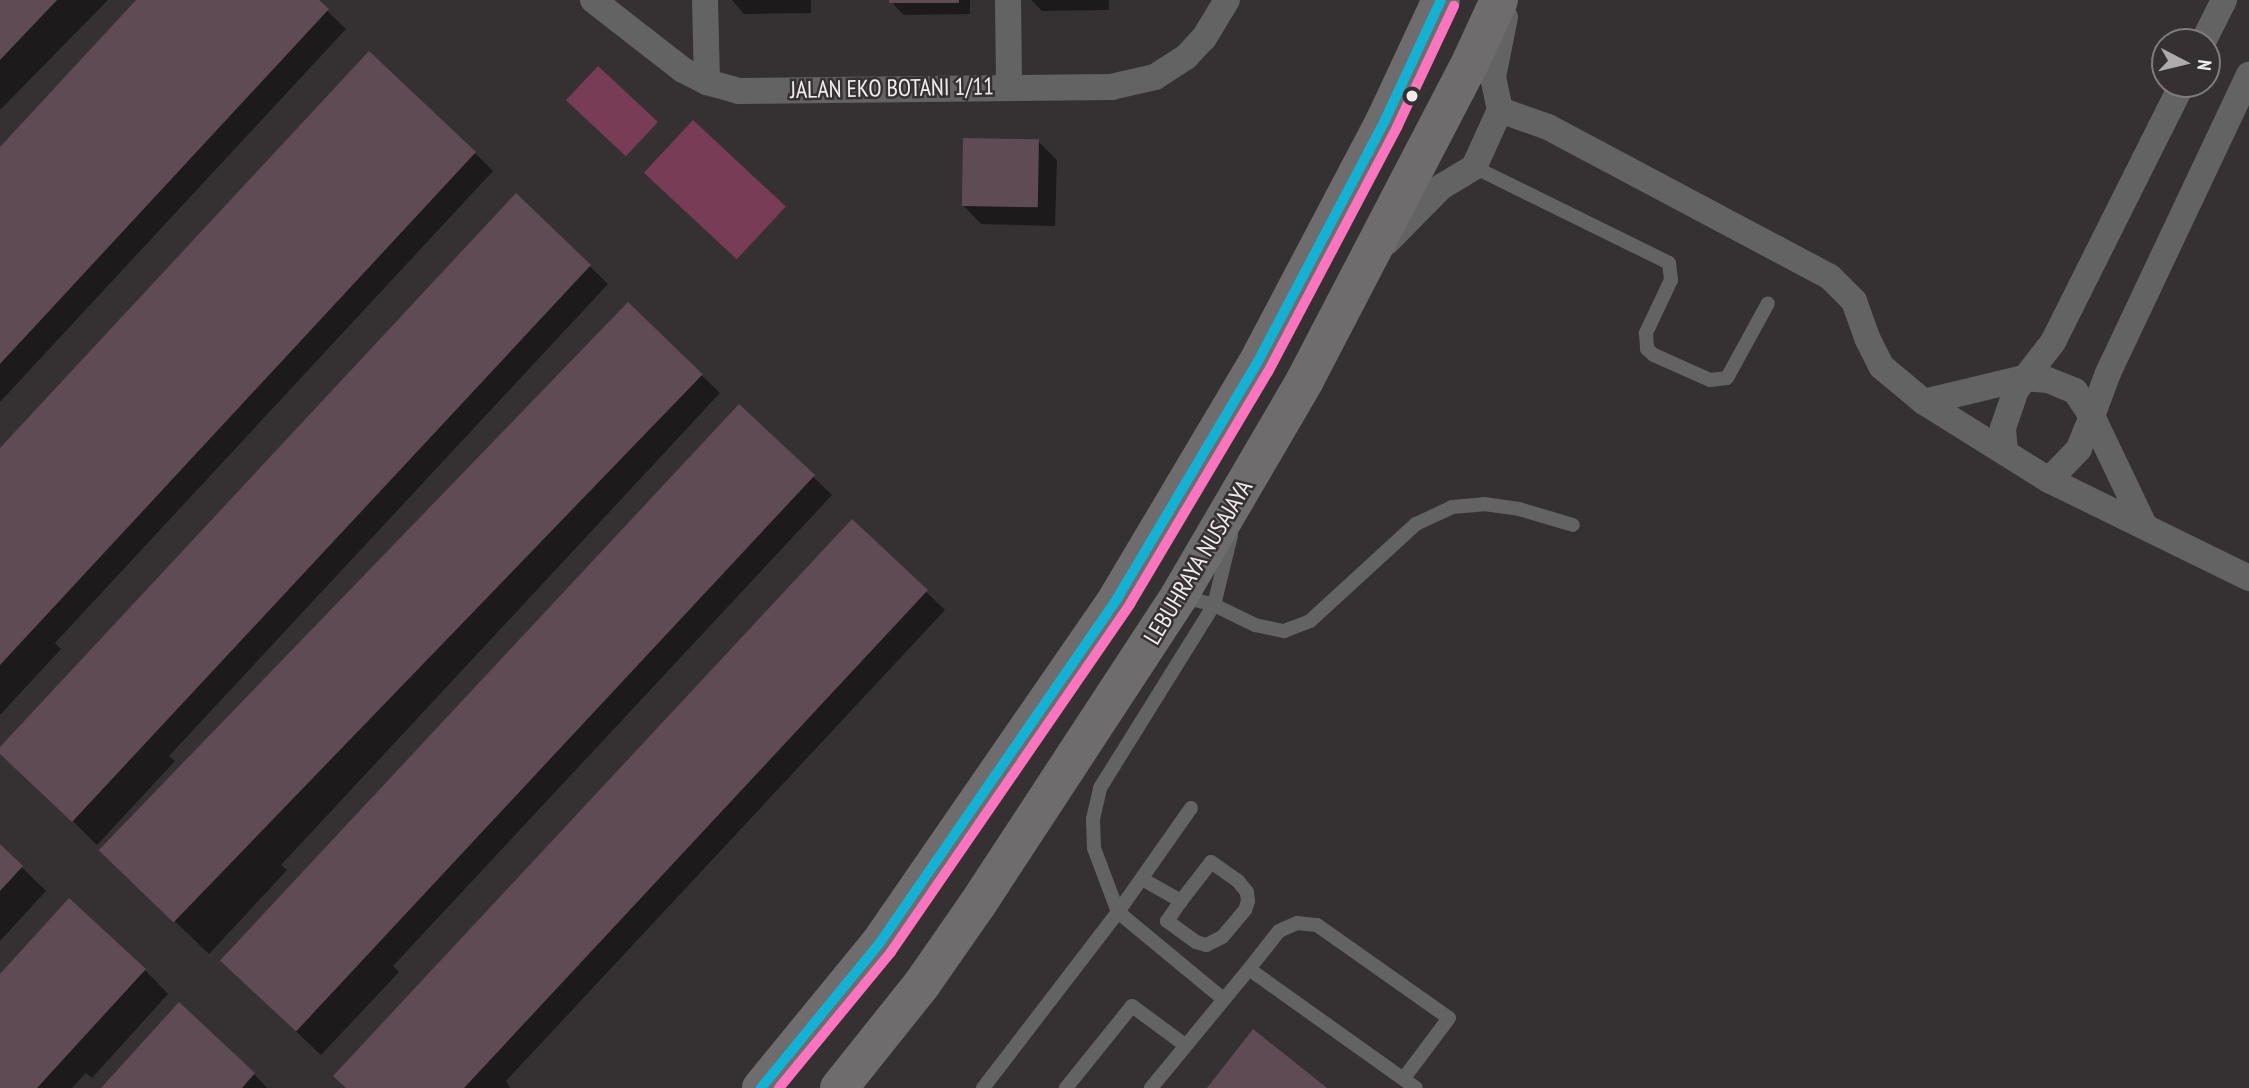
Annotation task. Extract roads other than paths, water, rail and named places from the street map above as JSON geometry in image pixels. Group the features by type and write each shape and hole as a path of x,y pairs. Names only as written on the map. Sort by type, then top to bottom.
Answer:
{"main road":[{"name":"LEBUHRAYA NUSAJAYA","path":"761,1088 879,944 1118,597 1256,365 1385,120 1441,0"},
{"name":"LEBUHRAYA NUSAJAYA","path":"839,1088 946,950 1197,600 1241,493 1367,263 1500,0"}],"street":[{"name":"JALAN EKO BOTANI 1/11","path":"593,0 682,70 707,82 739,91 1111,87 1155,77 1186,57 1204,38 1227,0"},
{"path":"705,0 707,82"},
{"path":"1008,0 1009,87"},
{"path":"1367,263 1441,187 1474,167 1500,110 1493,77 1509,0"},
{"path":"2210,28 2224,0"},
{"path":"2049,480 2079,449 2108,373 2249,75"},
{"path":"2005,452 2003,428 2006,414 2024,378 2053,342 2175,98"},
{"path":"1500,110 1548,127 1830,277 1854,300 1868,340 1882,367 1924,402 2049,480 2249,578"},
{"path":"1924,402 2024,378 2048,380 2075,391 2092,416 2144,527"}],"lane":[{"path":"1474,167 1669,263 1671,280 1646,333 1647,349 1654,355 1710,380 1727,378 1768,303"},
{"path":"1223,999 1118,912 1094,848 1093,819 1100,788 1197,600 1255,625 1284,631 1310,621 1367,572 1416,524 1452,506 1484,504 1519,509 1573,525"},
{"path":"982,1088 1118,912 1191,808"},
{"path":"1211,862 1238,881 1247,892 1248,901 1245,910 1222,937 1206,945 1196,942 1167,921 1181,901 1211,862"},
{"path":"1142,879 1181,901"},
{"path":"1151,1088 1279,931 1297,923 1317,925 1448,1018 1404,1078"},
{"path":"1249,969 1416,1088"},
{"path":"1066,1088 1132,1006 1185,1045"}]}
